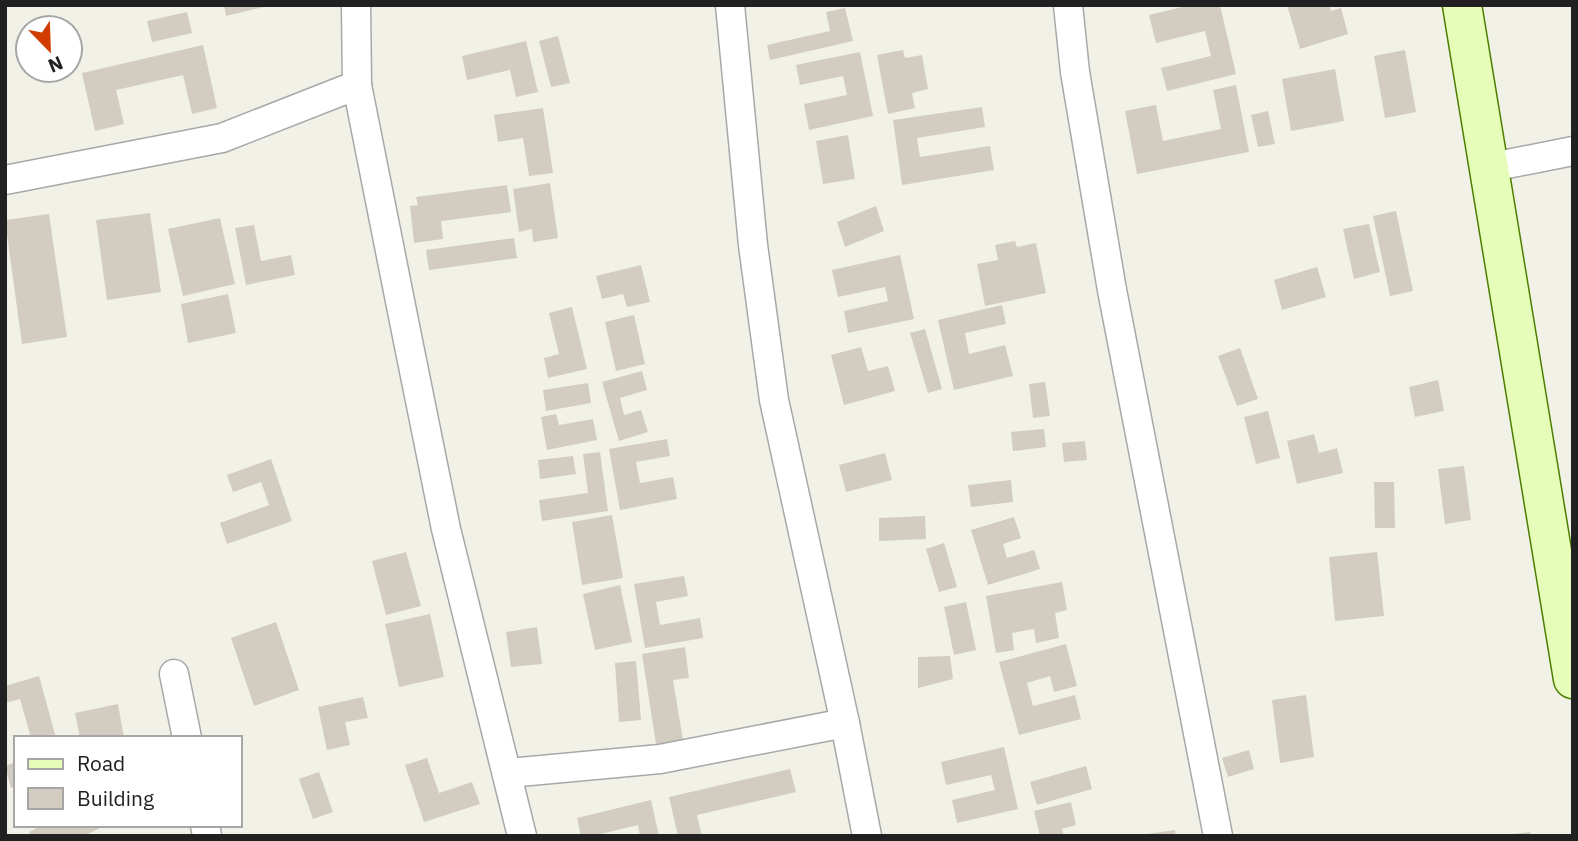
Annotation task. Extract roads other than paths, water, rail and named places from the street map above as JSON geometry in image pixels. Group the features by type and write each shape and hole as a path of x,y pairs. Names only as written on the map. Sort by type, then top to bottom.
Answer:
{"street":[{"path":"356,5 357,85 446,529 522,836"},
{"path":"730,5 753,245 774,400 867,836"},
{"path":"1068,5 1075,72 1112,290 1218,836"},
{"path":"1462,5 1573,679"},
{"path":"5,180 222,138 357,85"},
{"path":"1487,168 1573,151"},
{"path":"174,674 187,736"},
{"path":"508,773 660,759 845,723"}]}
